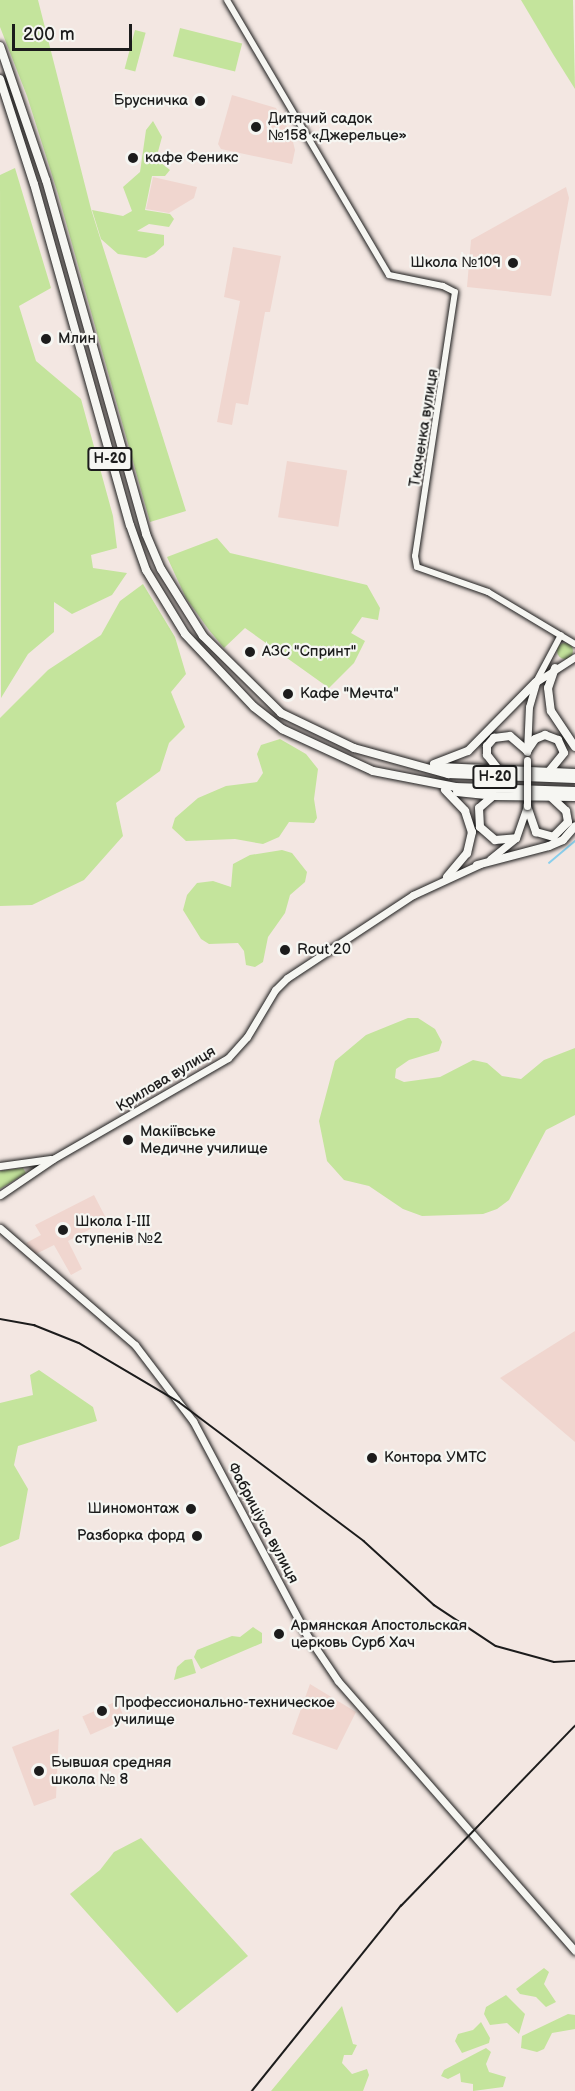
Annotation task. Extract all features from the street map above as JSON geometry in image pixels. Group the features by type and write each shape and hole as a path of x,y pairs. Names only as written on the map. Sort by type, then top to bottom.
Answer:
{"main road":[{"name":"Н-20","path":"0,46 46,180 102,385 152,551 184,608 210,645 269,703 297,723 354,748 448,774 575,779"},
{"name":"Н-20","path":"0,79 34,184 90,388 146,570 176,620 199,651 254,707 297,738 373,771 423,783 575,791"},
{"path":"90,388 102,385"},
{"path":"417,766 454,759 468,750 536,682 575,657"},
{"path":"555,668 548,688 551,711 575,747"},
{"path":"493,796 479,808 480,827 495,840 516,838 527,806 529,706 536,682"},
{"path":"498,769 487,755 487,746 494,738 510,736 527,751"},
{"path":"527,751 540,736 558,740 563,748 563,759 549,771"},
{"path":"428,765 575,773"},
{"path":"423,783 446,790 493,796 575,797"},
{"path":"446,790 465,811 472,832 467,852 447,878"},
{"path":"527,806 536,832 552,837 568,822 566,811 551,797"},
{"path":"477,865 557,843 575,826"},
{"name":"Крилова вулиця","path":"1,1193 53,1159 228,1058 247,1037 275,990 287,978 398,905 505,850 516,838"},
{"path":"0,1166 53,1159"},
{"path":"27,1163 30,1173"},
{"name":"Фабриціуса вулиця","path":"0,1228 135,1345 193,1421 307,1635 338,1681 575,1952"}],"street":[{"name":"Ткаченка вулиця","path":"227,0 389,275 443,286 455,292 415,556 417,567 488,592 561,635"},
{"path":"536,682 561,635 575,644"}],"shaded area":[{"name":"Дитячий садок №158 «Джерельце»","path":"232,95 276,108 291,134 295,150 292,164 221,149 218,144"},
{"path":"153,177 197,187 194,198 169,213 146,209"},
{"name":"Школа №109","path":"566,187 569,198 551,296 467,287 471,240"},
{"path":"233,247 281,256 270,312 265,312 248,405 236,403 232,425 217,422 240,301 224,297"},
{"path":"287,461 347,471 338,527 278,517"},
{"name":"Школа I-III ступенів №2","path":"94,1195 107,1220 68,1241 82,1269 71,1275 54,1245 34,1255 26,1243 41,1235 35,1225"},
{"path":"575,1331 575,1442 500,1378"},
{"path":"310,1684 356,1712 337,1750 292,1734"},
{"path":"117,1701 125,1719 90,1735 82,1716"},
{"name":"Бывшая средняя школа № 8","path":"59,1729 56,1798 34,1806 12,1747"}],"green space":[{"path":"0,0 38,0 91,209 186,511 150,522 58,194 27,96 0,27"},
{"path":"521,0 573,0 575,89 553,54"},
{"path":"180,28 242,43 235,72 173,56"},
{"path":"135,30 146,33 135,71 125,69"},
{"path":"153,121 162,137 156,159 170,170 165,176 152,176 145,210 170,214 174,219 169,227 149,224 137,231 164,235 164,245 154,254 146,258 118,254 101,239 92,210 123,216 132,211 123,187 140,172 146,130"},
{"path":"15,168 51,288 19,306 36,361 81,399 113,516 117,548 91,555 93,568 127,573 112,595 72,614 54,602 54,632 28,654 1,698 0,175"},
{"path":"217,538 230,553 367,585 380,608 378,620 362,617 351,633 365,641 354,663 329,688 245,628 224,648 209,630 186,598 167,557"},
{"path":"143,584 175,637 186,674 171,692 185,727 169,743 160,771 116,803 123,836 84,880 32,905 0,906 0,718 48,670 101,635 120,601"},
{"path":"562,643 568,643 573,651 571,657 562,659 557,654 557,648"},
{"path":"280,739 306,754 318,769 314,799 317,818 314,823 289,822 279,837 263,844 235,839 186,841 172,828 175,818 198,798 226,786 257,782 263,773 257,754 261,745"},
{"path":"282,850 292,853 307,872 305,882 290,895 285,913 268,937 263,962 255,967 246,965 244,951 238,943 209,944 201,939 183,910 187,895 197,883 213,881 231,887 233,864 250,855"},
{"path":"408,1018 418,1018 435,1029 442,1042 439,1051 409,1060 396,1069 395,1078 404,1082 440,1077 473,1060 487,1063 502,1076 521,1079 544,1060 575,1048 575,1115 546,1130 509,1200 497,1209 483,1214 422,1216 403,1209 369,1186 344,1180 327,1161 319,1121 335,1061 366,1035"},
{"path":"23,1168 26,1173 0,1189 0,1171"},
{"path":"39,1370 93,1407 97,1421 18,1446 14,1465 28,1489 19,1539 0,1547 0,1403 33,1395 30,1375"},
{"path":"253,1627 262,1633 262,1643 201,1669 194,1657 197,1650 232,1636 240,1637"},
{"path":"192,1659 196,1673 174,1680 177,1667 185,1660"},
{"path":"141,1838 248,1956 177,2013 70,1894 100,1870 114,1852"},
{"path":"544,1968 549,1972 544,1984 556,2002 546,2007 536,1997 520,1994 516,1989"},
{"path":"506,1995 525,2014 519,2034 507,2023 490,2025 484,2014 486,2007"},
{"path":"342,2006 353,2044 357,2045 352,2055 344,2055 342,2063 352,2074 367,2069 369,2075 363,2091 271,2091"},
{"path":"568,2014 575,2015 575,2029 552,2033 544,2049 537,2052 521,2048 522,2036"},
{"path":"481,2022 490,2038 489,2043 462,2053 455,2041 458,2034 473,2030"},
{"path":"486,2048 491,2052 486,2064 489,2072 506,2077 503,2087 473,2091 473,2084 461,2082 460,2073 448,2079 441,2076 444,2070"}],"waterway":[{"path":"549,863 575,841"}],"railway":[{"path":"0,1319 34,1325 79,1343 179,1402 364,1541 434,1605 496,1646 554,1662 575,1661"},
{"path":"252,2091 401,1906 575,1726"}],"place":[{"name":"Брусничка","path":"200,101"},
{"name":"Дитячий садок №158 «Джерельце»","path":"256,127"},
{"name":"кафе Феникс","path":"133,158"},
{"name":"Школа №109","path":"513,263"},
{"name":"Млин","path":"46,339"},
{"name":"АЗС \"Спринт\"","path":"250,652"},
{"name":"Кафе \"Мечта\"","path":"288,694"},
{"name":"Rout 20","path":"285,950"},
{"name":"Макіївське Медичне училище","path":"128,1140"},
{"name":"Школа I-III ступенів №2","path":"63,1230"},
{"name":"Контора УМТС","path":"372,1458"},
{"name":"Шиномонтаж","path":"191,1509"},
{"name":"Разборка форд","path":"197,1536"},
{"name":"Армянская Апостольская церковь Сурб Хач","path":"279,1634"},
{"name":"Профессионально-техническое училище","path":"102,1711"},
{"name":"Бывшая средняя школа № 8","path":"39,1771"}]}
